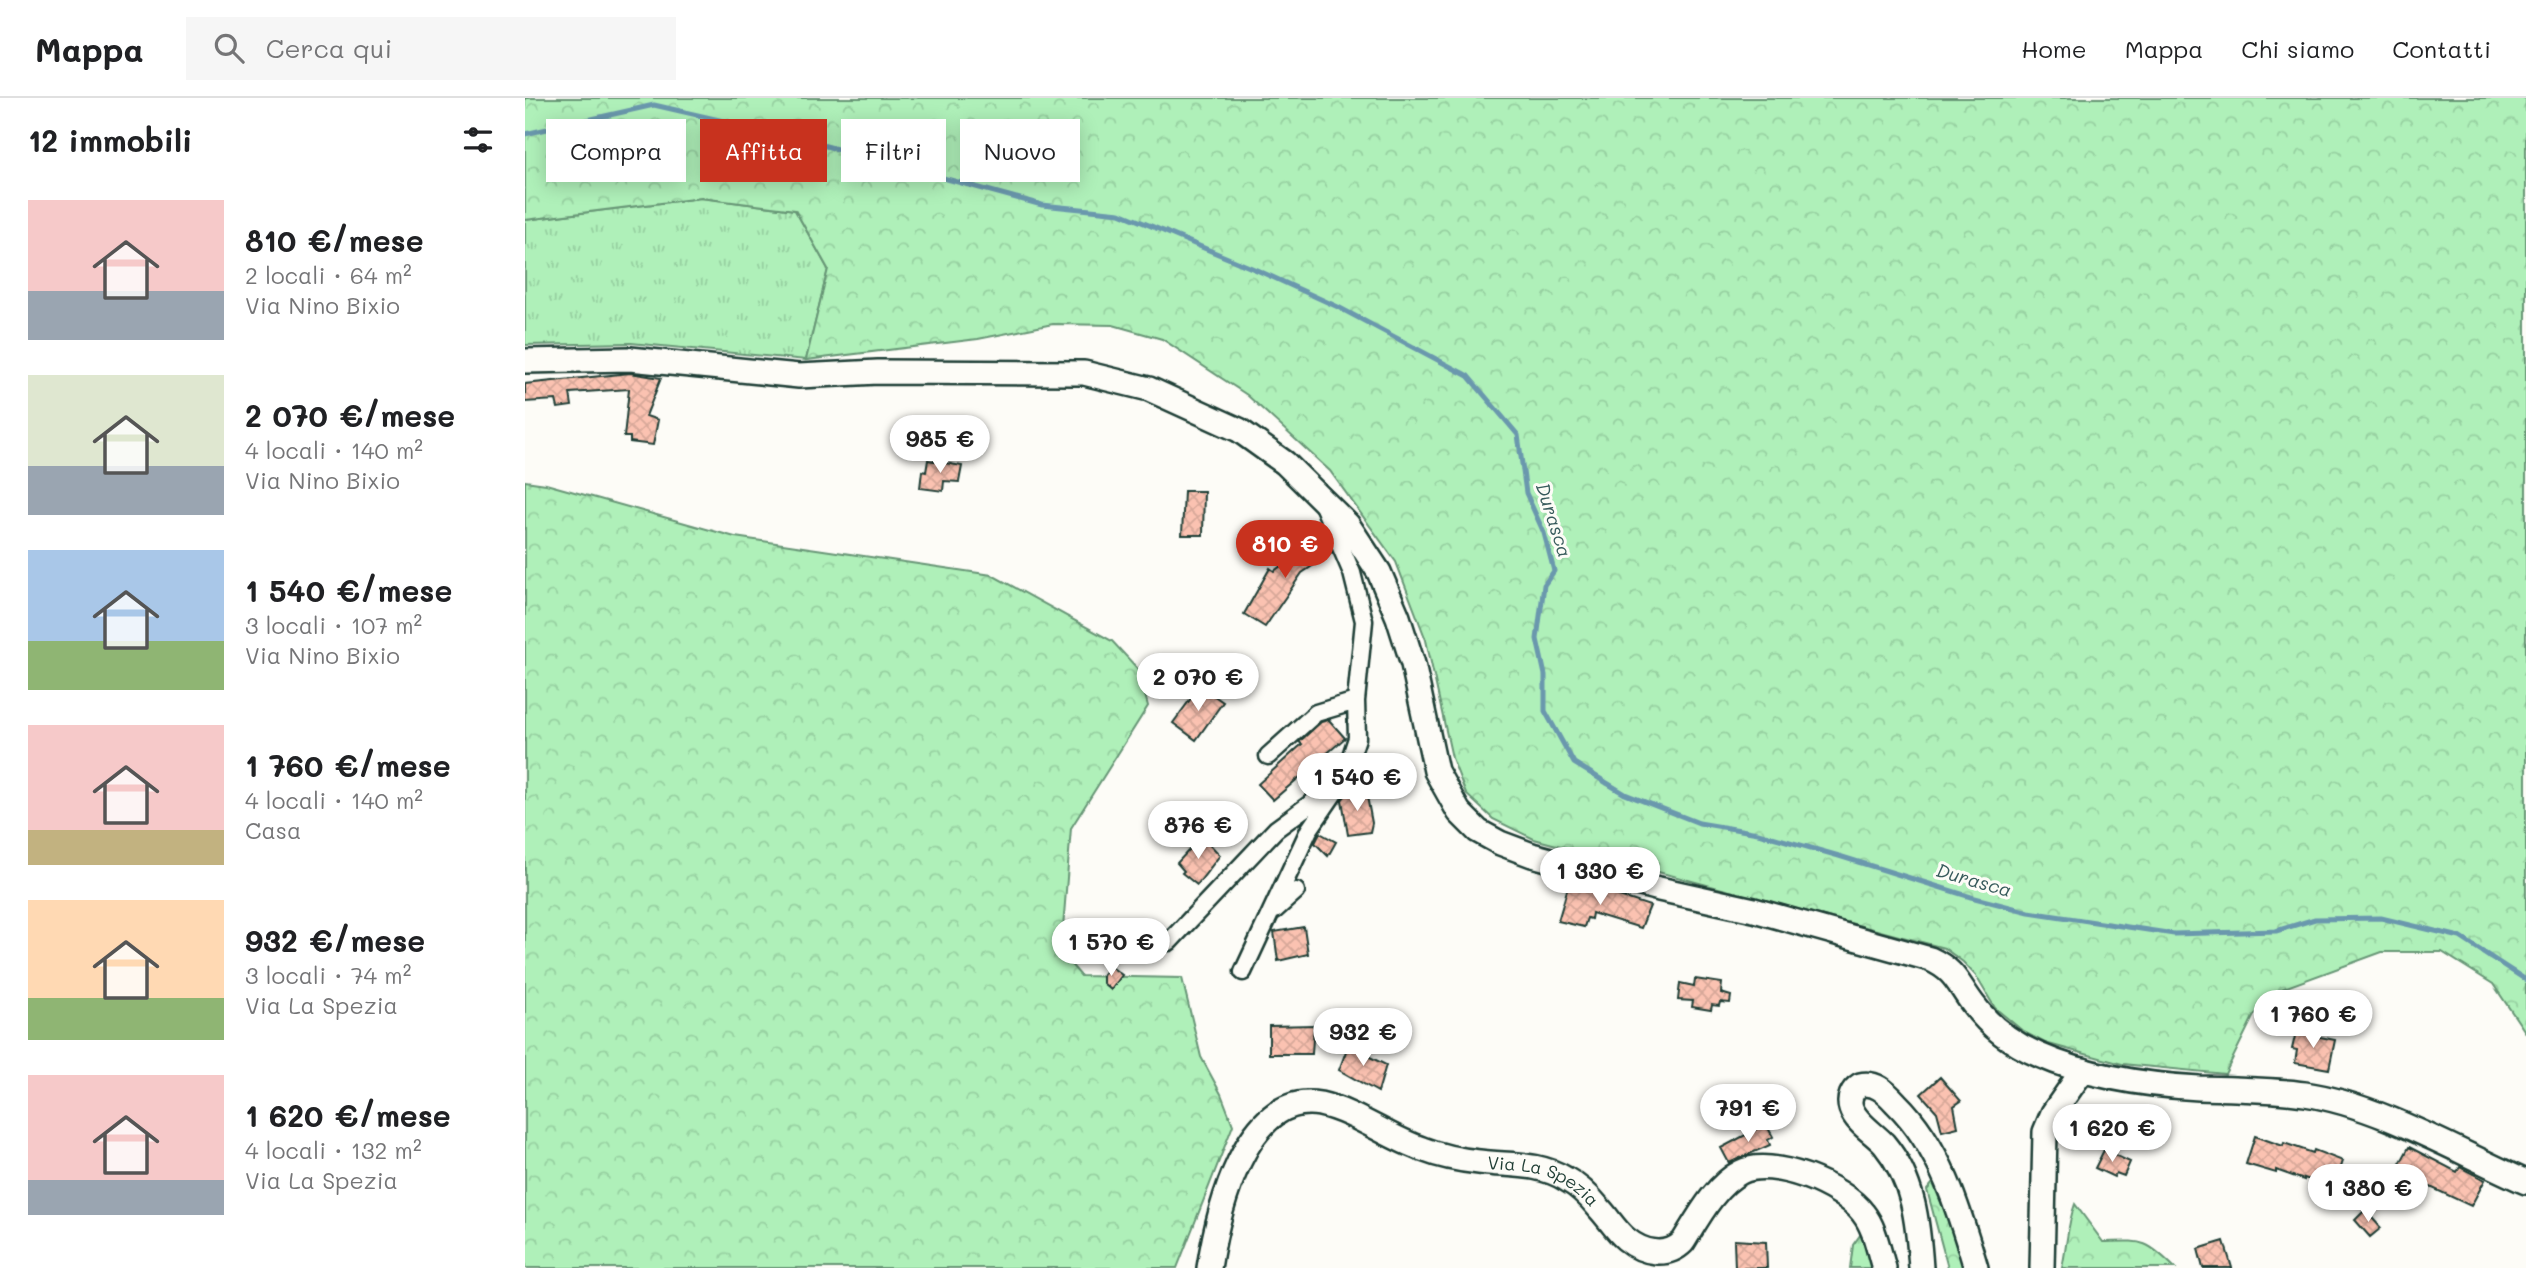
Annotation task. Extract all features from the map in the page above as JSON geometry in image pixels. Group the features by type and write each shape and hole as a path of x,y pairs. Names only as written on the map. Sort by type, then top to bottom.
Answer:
{"main road":[{"path":"525,361 630,359 799,376 877,372 1084,373 1149,389 1239,430 1286,463 1348,525 1379,572 1398,617 1413,664 1436,771 1459,812 1478,831 1532,855 1659,889 1754,910 1930,959 1945,966 1957,977 1973,1004 1992,1026 2015,1043 2041,1056 2083,1070 2140,1082 2306,1094 2389,1120 2526,1182"},
{"path":"2042,1268 2045,1132 2053,1113 2083,1070"},
{"path":"1921,1268 1911,1192 1902,1171 1884,1144 1854,1115 1850,1107 1851,1095 1860,1084 1873,1084 1890,1096 1905,1111 1927,1143 1945,1178 1965,1229 1976,1268"},
{"name":"Via La Spezia","path":"1209,1268 1215,1228 1228,1184 1244,1154 1264,1124 1283,1110 1299,1103 1322,1105 1420,1149 1450,1158 1481,1163 1522,1164 1549,1170 1583,1191 1626,1240 1650,1251 1663,1253 1675,1250 1683,1242 1726,1181 1742,1171 1755,1167 1771,1168 1801,1175 1836,1191 1862,1211 1871,1227 1884,1268"}],"street":[{"path":"1243,972 1309,830 1343,780 1356,738 1356,701 1364,621 1352,573 1318,493"},
{"path":"1268,756 1316,713 1356,701"},
{"path":"1169,942 1276,830 1343,780"},
{"path":"1268,917 1296,891"}],"green space":[{"path":"525,98 2526,98 2526,1033 2493,984 2442,952 2382,952 2281,989 2254,1015 2225,1074 2122,1064 2045,1043 2024,1032 1995,1008 1976,976 1944,948 1534,839 1493,819 1466,794 1452,758 1426,640 1396,562 1330,471 1247,395 1162,339 1113,325 1053,324 978,339 806,360 828,269 795,210 701,198 525,220"},
{"path":"701,198 795,210 828,269 806,360 631,343 525,345 525,220"},
{"path":"525,481 546,484 735,537 992,575 1112,641 1138,669 1148,706 1071,828 1061,953 1081,976 1182,978 1201,1057 1221,1094 1233,1125 1177,1268 525,1268"},
{"path":"1933,1183 1968,1268 1948,1268 1927,1190"},
{"path":"2075,1204 2103,1242 2142,1243 2157,1251 2175,1268 2062,1268"},
{"path":"1861,1234 1873,1268 1850,1268 1853,1245"}],"building":[{"path":"630,373 661,378 646,416 658,420 653,445 630,442 630,437 624,437 629,389 570,393 572,406 558,408 556,400 525,402 525,384"},
{"path":"928,460 962,466 959,482 944,481 943,491 920,488 922,471 926,472"},
{"path":"1184,491 1204,491 1203,535 1182,535"},
{"path":"1321,532 1332,553 1302,573 1265,627 1244,614 1270,568 1274,571 1306,548 1303,545"},
{"path":"1200,686 1223,702 1196,740 1173,723"},
{"path":"1329,720 1345,738 1273,800 1258,784 1302,744 1299,742 1321,722"},
{"path":"1366,791 1372,823 1370,832 1348,835 1342,800 1346,795"},
{"path":"1320,833 1336,842 1328,856 1315,843"},
{"path":"1202,836 1220,855 1197,885 1182,873 1184,871 1177,863"},
{"path":"1570,880 1650,906 1641,928 1592,913 1591,919 1587,918 1584,927 1558,921"},
{"path":"1304,927 1308,954 1278,961 1274,932"},
{"path":"1110,966 1122,975 1111,990 1103,983 1103,974"},
{"path":"1695,979 1722,983 1721,993 1731,996 1730,1003 1720,1002 1719,1006 1712,1005 1711,1010 1692,1007 1693,1001 1678,1000 1680,983 1694,986"},
{"path":"1314,1025 1312,1054 1269,1054 1269,1026"},
{"path":"2296,1032 2335,1040 2329,1069 2295,1063 2297,1050 2292,1049"},
{"path":"1348,1046 1386,1065 1378,1092 1339,1070"},
{"path":"1940,1077 1961,1101 1954,1106 1958,1127 1942,1131 1937,1112 1921,1094"},
{"path":"1766,1124 1773,1137 1768,1140 1770,1145 1729,1163 1721,1148"},
{"path":"2255,1136 2283,1146 2284,1143 2313,1153 2314,1150 2343,1161 2334,1188 2276,1170 2276,1173 2246,1164"},
{"path":"2409,1147 2457,1172 2460,1167 2485,1180 2471,1206 2396,1171"},
{"path":"2104,1150 2130,1162 2124,1176 2116,1173 2114,1177 2095,1168"},
{"path":"2365,1210 2381,1228 2370,1237 2355,1220"},
{"path":"1734,1240 1766,1242 1767,1268 1735,1268"},
{"path":"2224,1241 2232,1268 2203,1268 2198,1249"}],"waterway":[{"name":"Durasca","path":"525,134 654,105 793,137 1042,205 1120,213 1338,307 1468,376 1518,435 1526,493 1544,533 1554,571 1544,585 1537,639 1545,675 1545,711 1574,763 1625,794 1699,823 1758,833 2029,912 2174,934 2276,931 2315,919 2381,918 2460,937 2526,980"}]}
